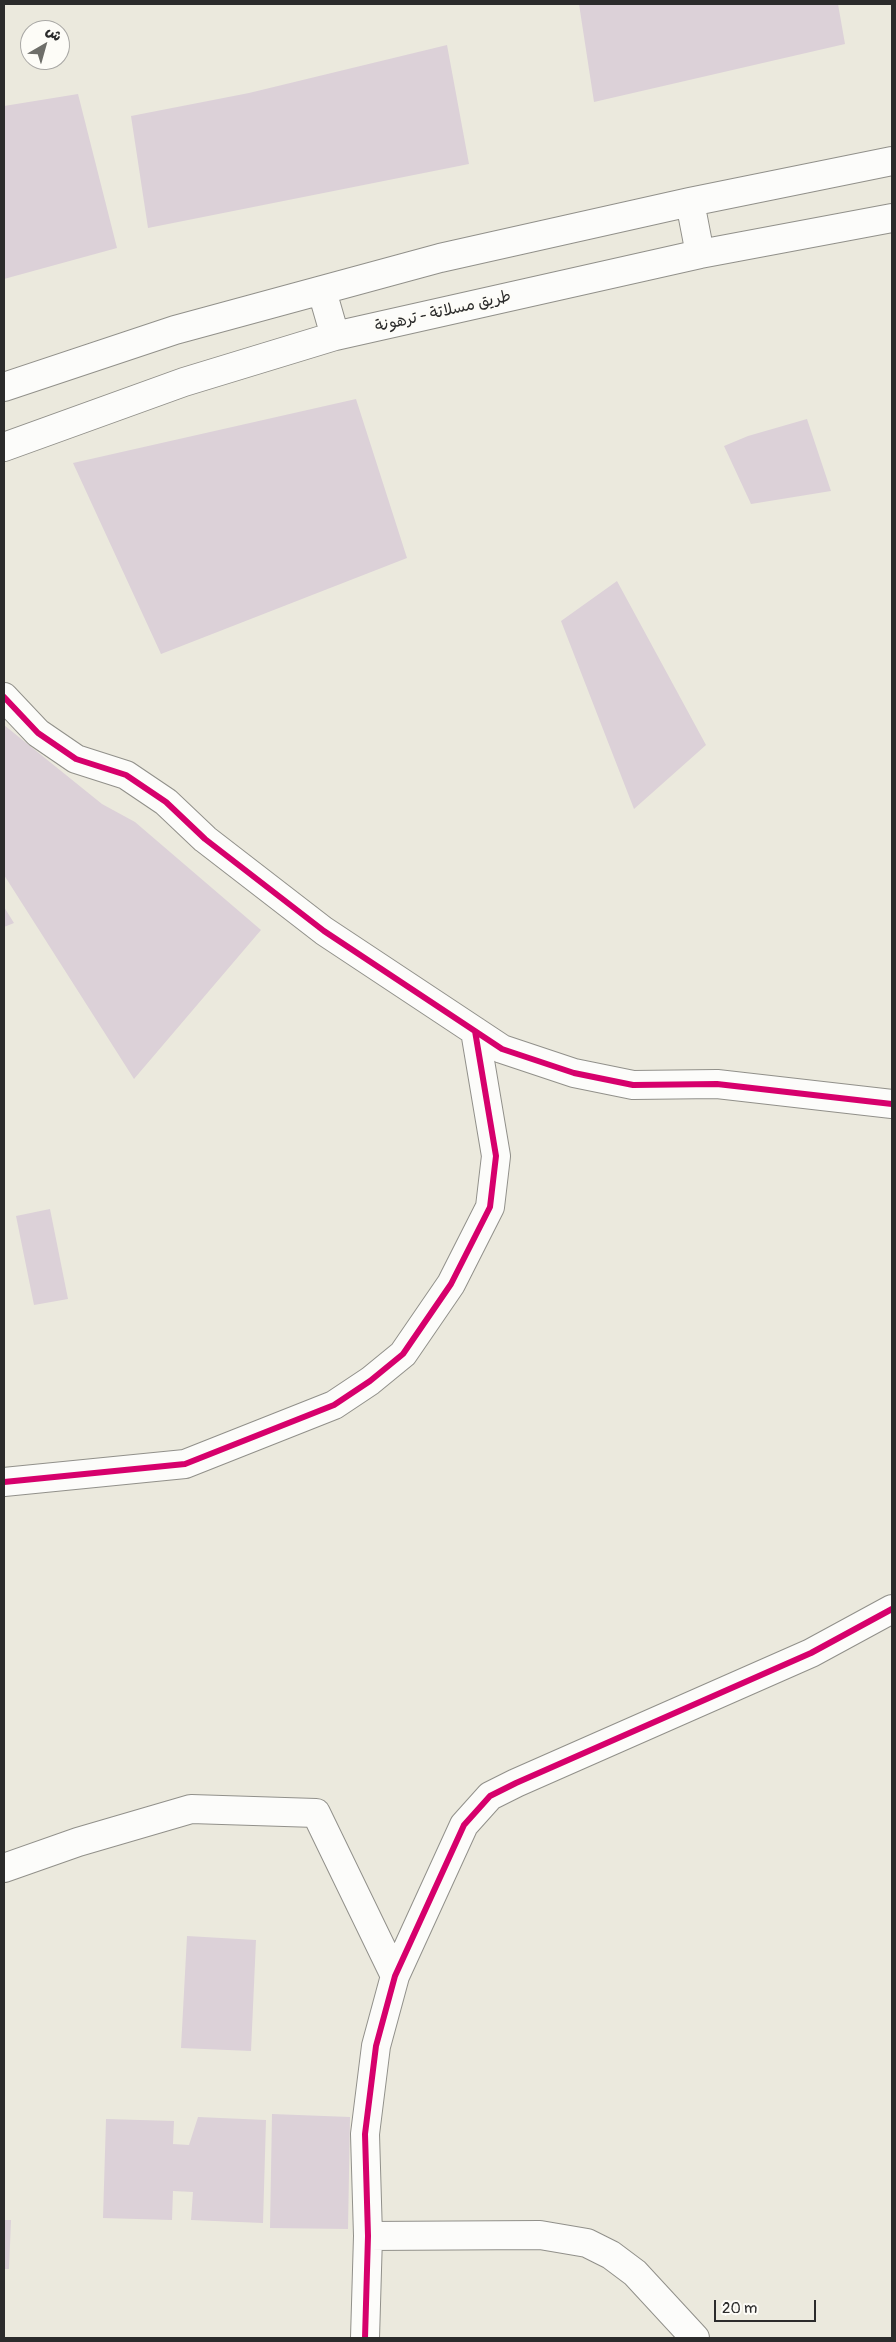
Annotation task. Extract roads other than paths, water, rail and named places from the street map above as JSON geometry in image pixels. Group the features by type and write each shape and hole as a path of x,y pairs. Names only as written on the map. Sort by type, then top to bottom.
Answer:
{"main road":[{"path":"4,386 175,330 440,258 690,202 892,161"},
{"path":"690,202 700,254"},
{"name":"طريق مسلاتة - ترهونة","path":"4,447 184,382 335,336 700,254 892,218"},
{"path":"322,290 335,336"},
{"path":"4,697 38,733 76,759 126,775 166,802 205,839 324,931 502,1049 574,1074 633,1085 717,1084 892,1104"},
{"path":"4,1482 185,1464 334,1405 370,1381 403,1354 451,1284 490,1207 496,1156 475,1032"},
{"path":"365,2338 368,2236 365,2134 376,2046 396,1976 464,1825 490,1796 811,1653 892,1609"},
{"path":"4,1868 78,1842 192,1809 316,1813 396,1976"},
{"path":"368,2236 540,2235 587,2243 610,2255 635,2273 695,2338"}]}
